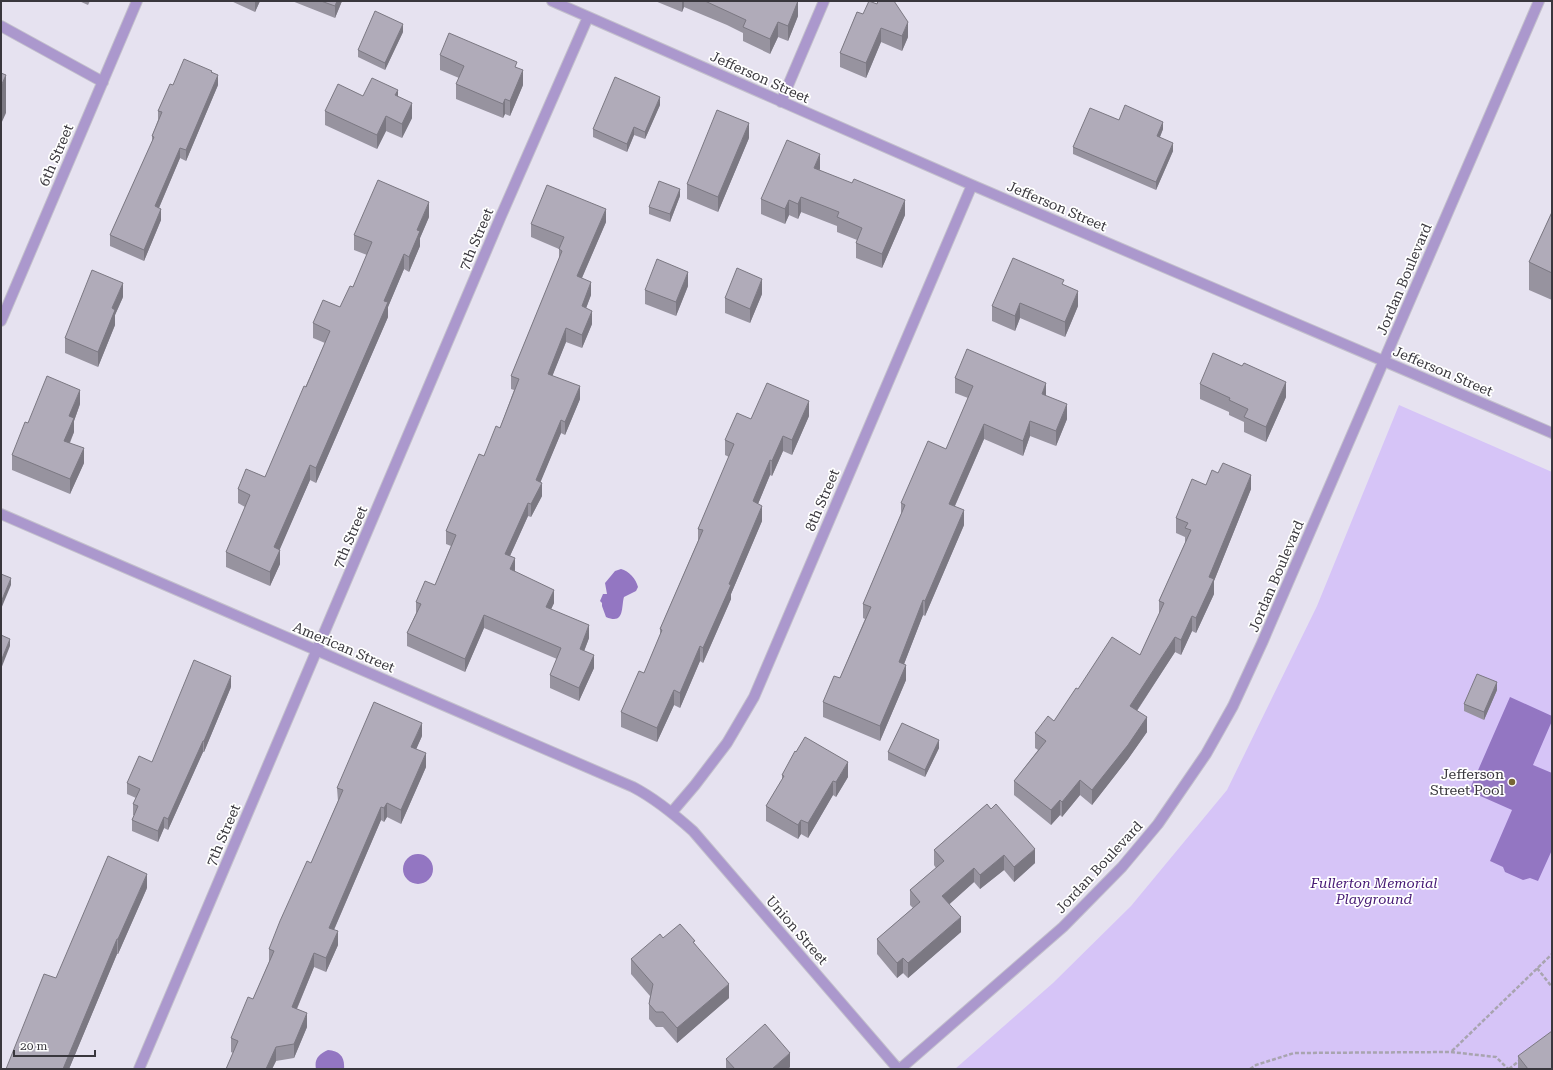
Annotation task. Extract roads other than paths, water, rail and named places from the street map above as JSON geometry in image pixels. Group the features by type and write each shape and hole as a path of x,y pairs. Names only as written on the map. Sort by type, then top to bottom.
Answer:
{"street":[{"name":"6th Street","path":"1,321 137,1"},
{"name":"Jefferson Street","path":"552,1 972,185 1552,433"},
{"path":"781,102 824,1"},
{"name":"Jordan Boulevard","path":"899,1069 1063,927 1122,867 1158,824 1201,761 1233,706 1262,643 1539,1"},
{"name":"7th Street","path":"138,1069 498,223 588,17"},
{"path":"1,26 102,82"},
{"name":"8th Street","path":"672,812 695,785 727,742 754,697 972,185"},
{"name":"American Street","path":"1,514 633,787 647,794 672,812"},
{"name":"Union Street","path":"672,812 693,831 899,1069"}],"place":[{"name":"Jefferson Street Pool","path":"1512,782"}],"park label":[{"name":"Fullerton Memorial Playground","path":"1374,892"}]}
